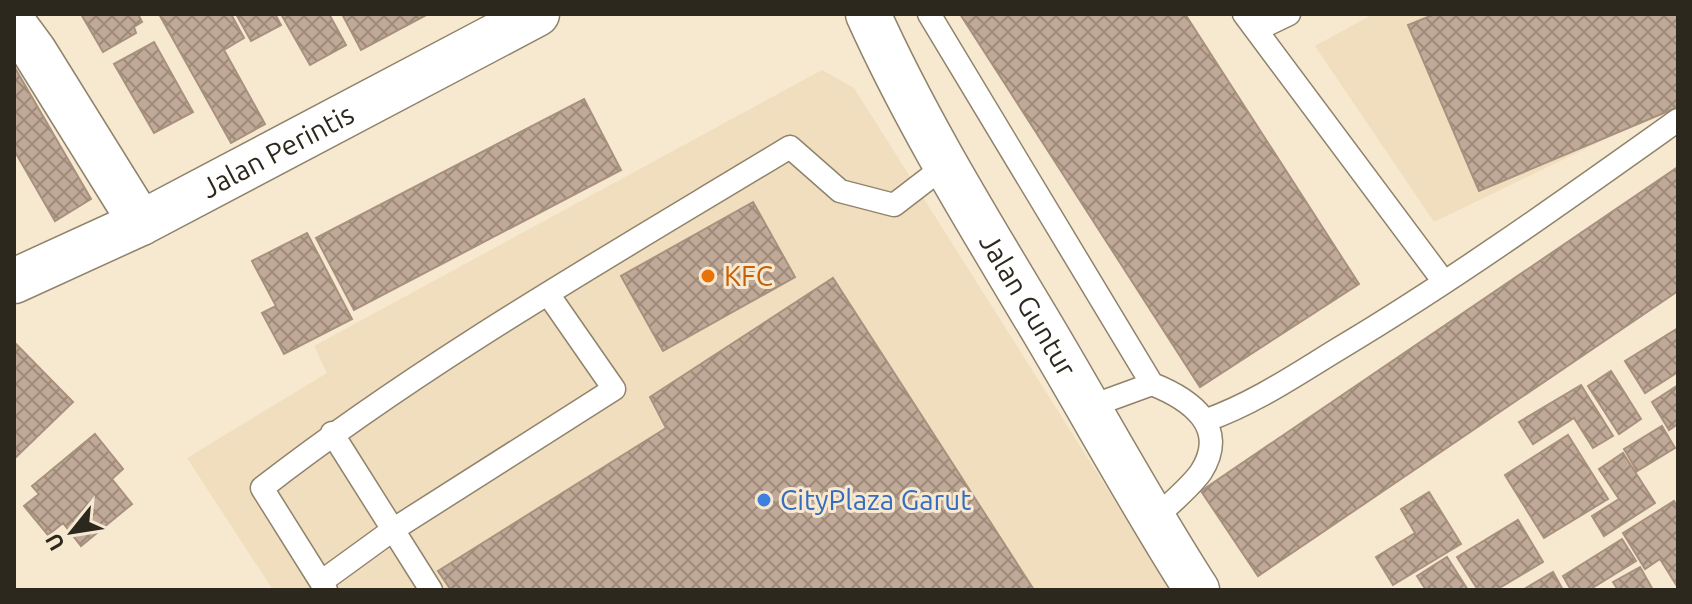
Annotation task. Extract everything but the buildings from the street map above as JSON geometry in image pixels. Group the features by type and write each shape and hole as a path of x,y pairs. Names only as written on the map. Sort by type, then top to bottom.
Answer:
{"street":[{"name":"Jalan Perintis","path":"14,281 141,223 537,14"},
{"name":"Jalan Guntur","path":"868,14 889,60 946,165 1089,407 1152,521 1197,590"},
{"path":"14,24 141,223"}],"lane":[{"path":"929,14 1152,384 1180,395 1207,420 1210,444 1201,471 1152,521"},
{"path":"1289,14 1250,22 1444,282"},
{"path":"1207,420 1238,409 1374,328 1518,235 1678,120"},
{"path":"548,294 614,389 394,529 324,586 262,488 332,433 548,294 790,147 840,191 894,205 946,165"},
{"path":"1089,407 1152,384"},
{"path":"332,433 431,590"}],"shaded area":[{"path":"1373,14 1678,14 1678,104 1434,222 1315,46"},
{"path":"822,70 854,88 1171,590 273,590 187,458 327,373 314,346"}],"place":[{"name":"KFC","path":"708,276"},
{"name":"CityPlaza Garut","path":"764,500"}]}
